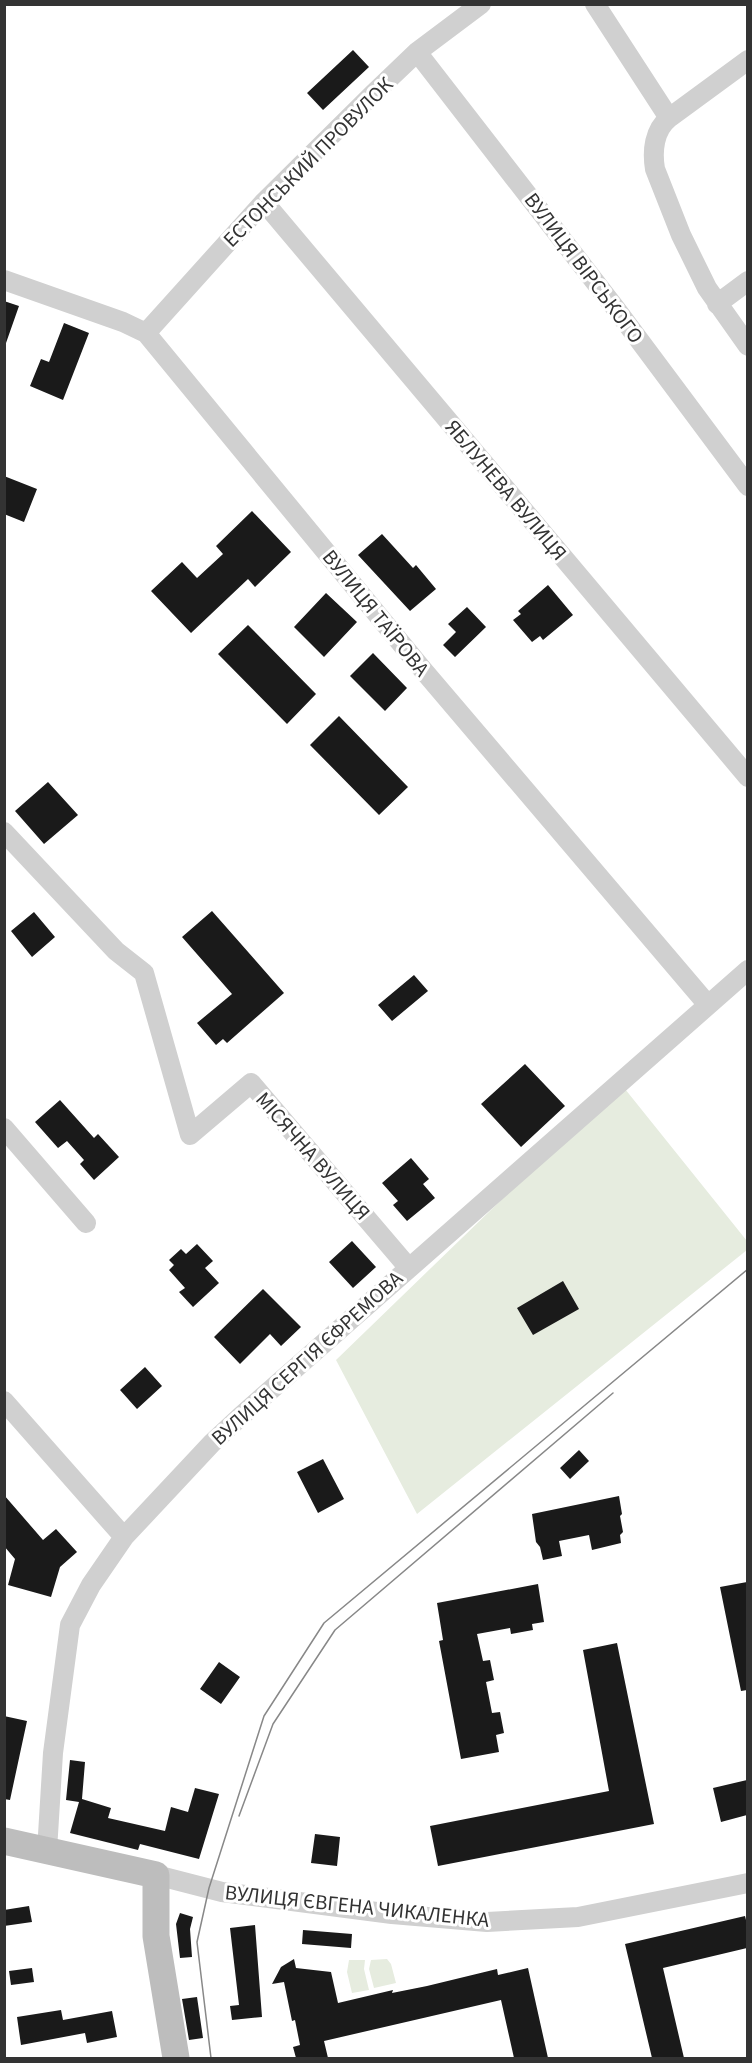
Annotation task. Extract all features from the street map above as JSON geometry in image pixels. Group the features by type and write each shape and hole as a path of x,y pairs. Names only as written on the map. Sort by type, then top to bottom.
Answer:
{"street":[{"name":"ЕСТОНСЬКИЙ ПРОВУЛОК","path":"147,333 264,202 417,52 481,4"},
{"path":"594,4 669,118"},
{"name":"ВУЛИЦЯ ВІРСЬКОГО","path":"417,52 616,309 747,486"},
{"path":"747,60 662,124 653,159 681,235 707,288 747,346"},
{"name":"ЯБЛУНЕВА ВУЛИЦЯ","path":"264,202 747,777"},
{"name":"ВУЛИЦЯ ТАЇРОВА","path":"4,280 123,322 147,333 423,670 708,1005"},
{"path":"717,304 747,281"},
{"name":"МІСЯЧНА ВУЛИЦЯ","path":"4,832 116,951 144,973 190,1134 250,1083 408,1267"},
{"name":"ВУЛИЦЯ СЕРГІЯ ЄФРЕМОВА","path":"47,1851 53,1753 70,1625 91,1585 124,1537 212,1443 408,1267 747,970"},
{"path":"4,1128 86,1223"},
{"path":"4,1401 124,1537"},
{"name":"ВУЛИЦЯ ЄВГЕНА ЧИКАЛЕНКА","path":"4,1841 180,1880 222,1892 392,1914 487,1922 578,1917 747,1883"},
{"path":"156,1875 156,1936 176,2058"}],"shaded area":[{"path":"621,1084 747,1241 747,1250 417,1514 336,1360"},
{"path":"387,1959 391,1964 396,1983 374,1988 369,1969 371,1960"},
{"path":"349,1960 365,1960 364,1969 369,1990 352,1993 347,1972"}],"building":[{"path":"353,50 369,67 323,110 307,93"},
{"path":"4,301 19,306 6,343 4,342"},
{"path":"64,323 89,333 63,400 30,386 41,359 49,362"},
{"path":"4,476 37,489 24,522 4,514"},
{"path":"252,511 291,552 255,587 248,579 191,633 151,591 182,562 197,578 223,554 216,546"},
{"path":"382,534 413,568 416,565 436,589 410,611 358,555"},
{"path":"548,585 573,615 543,640 540,636 532,642 513,620 521,614 518,611"},
{"path":"326,593 357,622 324,657 294,627"},
{"path":"467,607 486,627 455,657 443,645 456,632 448,624"},
{"path":"248,625 316,694 287,724 218,654"},
{"path":"373,653 407,688 385,711 350,676"},
{"path":"339,716 408,787 379,815 310,745"},
{"path":"48,782 78,815 44,844 15,811"},
{"path":"212,911 284,993 227,1043 223,1039 216,1045 197,1023 232,994 182,937"},
{"path":"34,912 55,937 32,957 11,931"},
{"path":"414,975 428,991 392,1021 378,1005"},
{"path":"525,1064 565,1106 521,1147 481,1104"},
{"path":"60,1100 94,1138 98,1134 119,1157 94,1180 80,1164 84,1160 67,1141 58,1148 35,1122"},
{"path":"411,1158 429,1179 423,1184 435,1198 407,1221 393,1205 398,1201 382,1183"},
{"path":"352,1241 376,1267 353,1288 329,1262"},
{"path":"197,1244 213,1261 205,1268 219,1283 193,1307 179,1292 185,1288 169,1270 174,1265 169,1260 181,1249 186,1254"},
{"path":"563,1281 579,1309 533,1335 517,1308"},
{"path":"263,1289 301,1327 281,1346 270,1334 240,1364 214,1337"},
{"path":"145,1367 162,1386 137,1409 120,1390"},
{"path":"579,1450 589,1461 570,1479 560,1468"},
{"path":"323,1459 344,1499 318,1513 297,1472"},
{"path":"4,1495 43,1540 56,1529 77,1552 60,1567 51,1597 8,1585 15,1559 4,1546"},
{"path":"619,1496 623,1532 620,1535 621,1543 592,1550 589,1535 559,1541 562,1556 543,1560 540,1547 536,1542 532,1514"},
{"path":"747,1582 747,1690 741,1691 720,1587"},
{"path":"538,1584 544,1622 532,1624 533,1630 511,1634 510,1628 477,1634 483,1661 490,1660 494,1680 486,1682 492,1713 500,1712 504,1733 496,1735 499,1752 461,1759 439,1641 443,1640 437,1603"},
{"path":"617,1643 654,1824 438,1866 430,1826 609,1791 583,1650"},
{"path":"219,1662 240,1677 221,1704 200,1689"},
{"path":"4,1716 27,1721 10,1800 4,1799"},
{"path":"70,1760 85,1762 82,1799 111,1808 108,1818 165,1831 171,1807 188,1812 195,1788 219,1794 199,1859 140,1844 138,1850 70,1833 79,1802 66,1800"},
{"path":"747,1780 747,1815 721,1822 713,1788"},
{"path":"315,1834 340,1837 337,1866 311,1863"},
{"path":"29,1906 32,1922 4,1926 4,1910"},
{"path":"180,1913 193,1917 190,1929 192,1957 180,1958 176,1924"},
{"path":"745,1916 747,1948 663,1968 684,2058 652,2058 625,1944"},
{"path":"255,1925 262,2017 232,2020 230,2006 239,2005 230,1928"},
{"path":"303,1930 352,1934 351,1948 302,1944"},
{"path":"294,1959 296,1968 331,1972 338,2003 393,1990 392,1993 427,1986 497,1969 498,1975 528,1968 548,2058 514,2058 501,2000 324,2041 328,2058 296,2058 293,2047 300,2045 295,2020 292,2021 284,1982 272,1984 281,1967"},
{"path":"32,1968 34,1982 11,1985 9,1971"},
{"path":"197,1997 203,2038 189,2040 182,1999"},
{"path":"61,2010 63,2020 112,2011 117,2037 87,2043 85,2033 21,2045 17,2017"}],"tram line":[{"path":"211,2058 197,1942 209,1888 264,1716 324,1623 748,1269"},
{"path":"239,1816 273,1724 335,1630 613,1393"}]}
